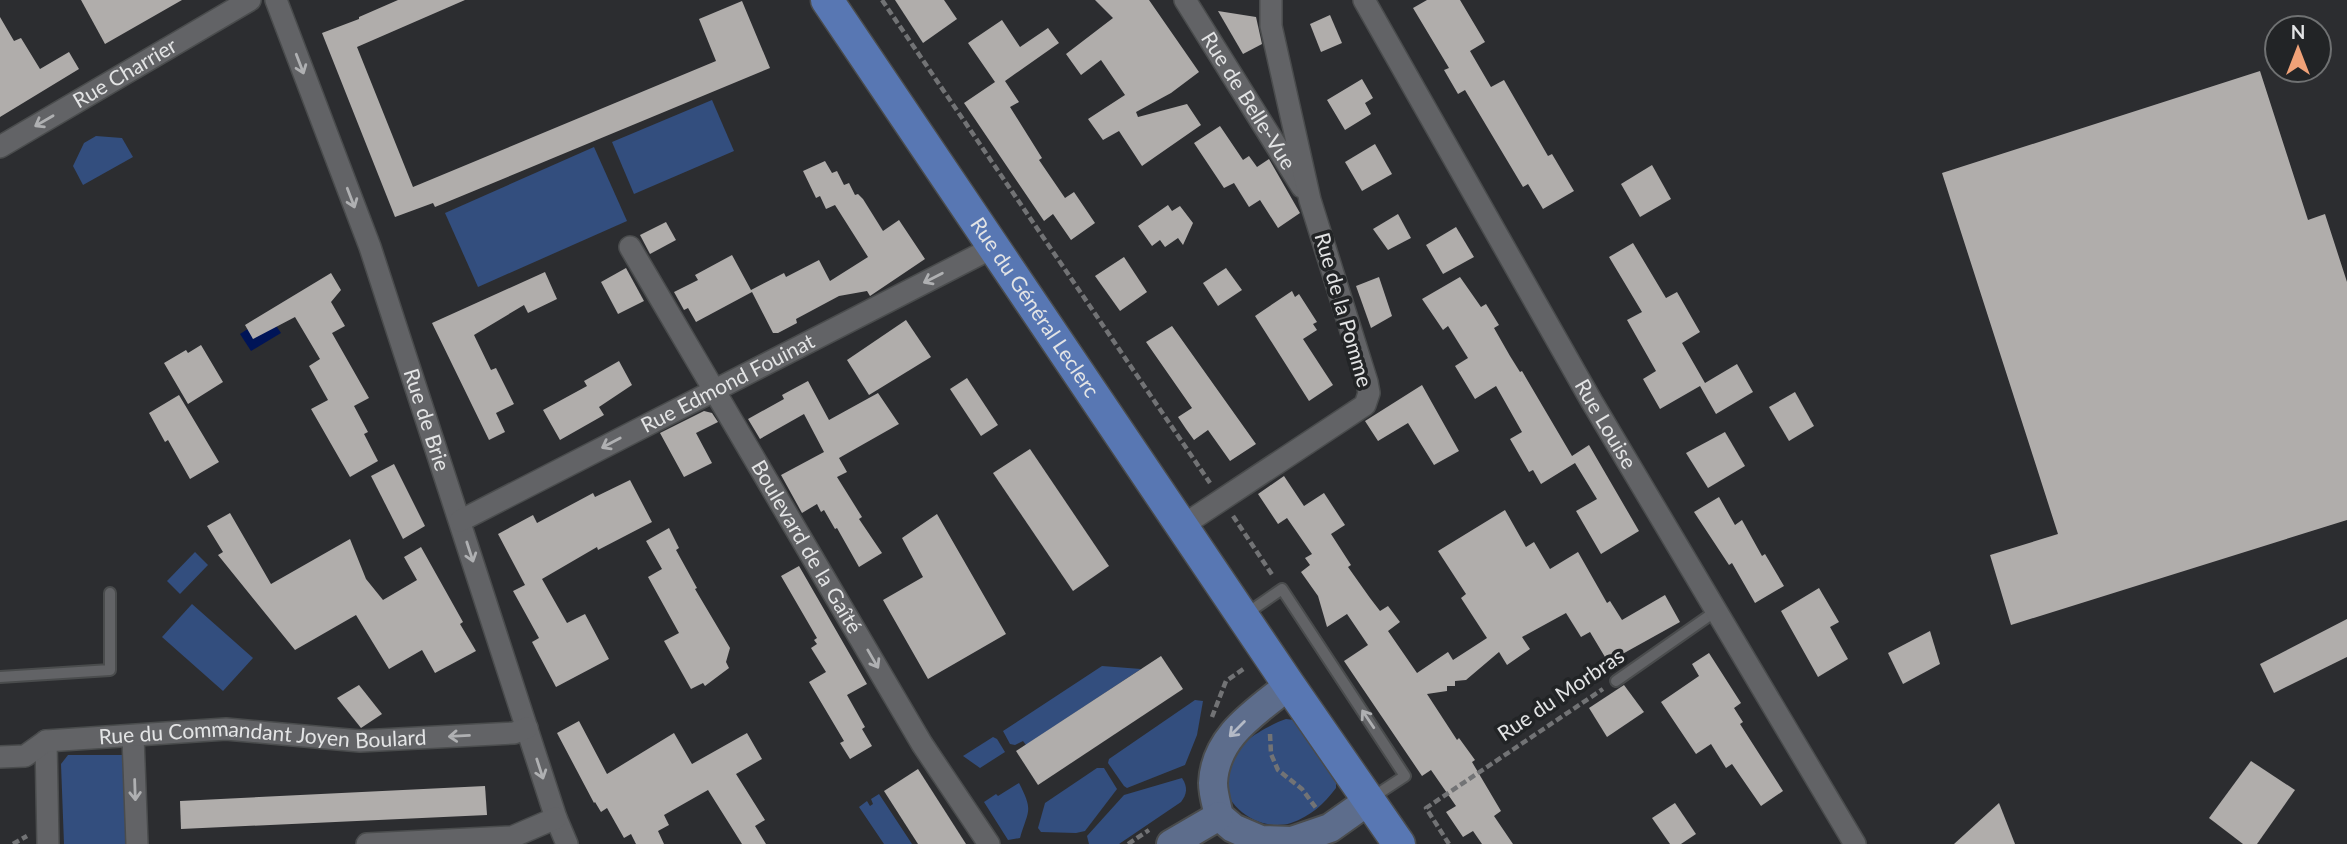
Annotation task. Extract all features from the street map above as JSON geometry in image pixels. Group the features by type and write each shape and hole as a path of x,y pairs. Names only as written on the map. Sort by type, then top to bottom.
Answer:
{"main road":[{"name":"Rue du Général Leclerc","path":"827,0 1399,844"}],"street":[{"name":"Rue Charrier","path":"0,147 250,0"},
{"name":"Rue de Brie","path":"276,0 370,247 556,818 567,844"},
{"name":"Rue de Belle-Vue","path":"1185,0 1310,200"},
{"name":"Rue de la Pomme","path":"1182,526 1365,405 1369,393 1310,200 1271,26 1271,0"},
{"name":"Rue Louise","path":"1364,0 1592,402 1855,844"},
{"name":"Boulevard de la Gaîté","path":"630,247 922,744 989,844"},
{"name":"Rue Edmond Fouinat","path":"460,521 994,247"},
{"path":"1289,685 1231,733 1218,756 1213,784 1219,817 1233,828 1261,840 1292,841 1331,828 1368,801"},
{"name":"Rue du Commandant Joyen Boulard","path":"0,757 25,756 46,741 226,729 360,741 514,733 527,728"},
{"path":"133,737 137,844"},
{"path":"46,741 48,844"},
{"path":"1171,844 1219,817"},
{"path":"367,844 512,841 556,818"}],"lane":[{"path":"1242,616 1282,589 1405,776 1368,801"},
{"path":"0,677 110,670 110,593"},
{"name":"Rue du Morbras","path":"1616,681 1716,611"}],"path":[{"path":"882,0 1216,491"},
{"path":"1229,510 1282,589"},
{"path":"1226,681 1254,662"},
{"name":"Rue du Morbras","path":"1449,844 1426,808 1616,681"},
{"path":"1255,713 1271,735 1271,754 1278,770 1302,789 1331,828"}],"shaded area":[{"path":"712,100 734,151 634,194 612,142"},
{"path":"96,136 122,138 133,157 83,185 73,166 84,143"},
{"path":"594,147 627,221 478,287 445,213"},
{"path":"269,315 281,333 251,351 240,334"},
{"path":"195,552 208,565 180,594 167,581"},
{"path":"192,604 253,658 223,691 162,637"},
{"path":"1102,666 1141,669 1026,745 1023,741 1010,744 1003,731"},
{"path":"1195,700 1203,701 1197,735 1185,765 1127,788 1124,786 1108,763 1109,759"},
{"path":"1286,719 1294,720 1336,781 1336,788 1322,804 1305,817 1291,823 1266,824 1243,813 1234,804 1224,781 1225,768 1228,760 1241,745 1269,726"},
{"path":"993,737 1005,752 980,768 963,756"},
{"path":"68,755 126,755 128,844 64,844 61,764"},
{"path":"1097,768 1104,768 1117,789 1085,831 1041,832 1038,828 1045,803"},
{"path":"1182,778 1186,790 1181,802 1119,844 1089,844 1087,836 1124,795"},
{"path":"1019,783 1027,800 1028,811 1020,838 1008,840 984,802"},
{"path":"879,794 912,844 884,844 859,807 867,801 870,806 873,804 871,799"}],"building":[{"path":"81,0 182,0 105,44"},
{"path":"398,0 465,0 357,47 413,187 716,61 699,19 742,1 770,68 435,207 433,203 395,217 322,33"},
{"path":"895,0 944,0 957,19 923,43"},
{"path":"1095,0 1149,0 1199,72 1171,93 1136,112 1138,117 1187,104 1201,125 1142,166 1119,131 1103,140 1088,119 1125,95 1101,60 1081,75 1066,54 1113,18"},
{"path":"1427,0 1460,0 1485,42 1470,51 1491,87 1504,80 1548,156 1552,154 1574,191 1543,209 1528,184 1523,187 1465,90 1458,94 1444,70 1449,68 1413,8"},
{"path":"1218,11 1256,17 1262,44 1243,54"},
{"path":"1330,15 1342,43 1321,52 1310,24"},
{"path":"0,17 14,41 21,38 40,69 69,52 79,69 0,117"},
{"path":"1002,20 1020,47 1048,28 1059,43 1005,81 1019,102 1010,107 1042,158 1039,160 1065,198 1074,192 1095,223 1071,240 1053,214 1044,221 964,103 995,82 968,43"},
{"path":"2260,71 2308,220 2325,214 2347,282 2347,520 2011,625 1990,555 2058,534 1942,173"},
{"path":"1362,79 1373,98 1365,103 1371,114 1345,130 1327,100"},
{"path":"1220,126 1243,160 1249,156 1257,167 1269,159 1300,213 1278,228 1260,200 1249,207 1234,183 1224,188 1194,143"},
{"path":"1375,144 1392,174 1362,191 1345,162"},
{"path":"825,161 832,173 837,171 844,185 849,183 855,195 858,194 863,199 883,231 899,220 925,259 870,296 867,291 839,296 796,319 797,323 778,333 773,333 752,292 696,322 688,308 684,310 674,292 698,280 695,275 732,255 751,290 784,273 786,277 819,260 830,281 868,257 835,205 826,209 820,196 816,198 803,171"},
{"path":"1652,165 1671,199 1640,217 1621,184"},
{"path":"1168,205 1172,211 1180,206 1193,223 1183,245 1178,238 1165,247 1160,240 1152,246 1138,226"},
{"path":"1398,214 1411,238 1388,250 1373,229"},
{"path":"666,222 676,240 650,254 640,235"},
{"path":"1456,227 1474,257 1443,274 1426,245"},
{"path":"1633,243 1666,298 1677,292 1700,332 1682,343 1705,383 1737,364 1753,392 1716,414 1700,386 1660,409 1643,379 1656,371 1627,320 1642,312 1609,257"},
{"path":"1124,257 1147,292 1120,311 1095,276"},
{"path":"626,268 644,301 618,314 601,282"},
{"path":"1226,268 1242,290 1218,306 1203,283"},
{"path":"545,272 557,299 528,313 524,305 474,335 491,370 496,368 514,404 496,413 505,432 489,440 432,323"},
{"path":"331,273 341,290 331,302 345,326 332,333 369,398 354,406 368,432 364,434 378,461 350,477 311,409 328,400 309,366 320,359 295,317 253,339 245,325"},
{"path":"1379,277 1392,316 1371,328 1356,286"},
{"path":"1460,277 1481,307 1486,304 1499,325 1494,328 1572,456 1589,445 1639,531 1601,554 1576,511 1597,499 1575,463 1541,484 1533,470 1529,472 1510,439 1522,432 1496,386 1475,399 1455,366 1468,358 1448,326 1443,330 1422,299"},
{"path":"1292,291 1295,297 1299,294 1317,322 1313,324 1317,330 1303,339 1333,385 1309,401 1255,316"},
{"path":"906,320 931,357 869,395 847,360"},
{"path":"1172,326 1256,444 1230,461 1208,430 1194,440 1178,417 1192,408 1146,342"},
{"path":"201,345 223,382 188,404 164,363"},
{"path":"619,361 632,385 599,407 604,415 560,440 543,410 587,386 584,381"},
{"path":"967,378 998,425 981,436 950,389"},
{"path":"808,381 829,420 878,393 899,424 839,458 847,472 837,477 862,517 859,519 882,553 859,567 824,510 821,512 817,504 802,513 781,475 824,452 804,414 760,439 748,419 784,399 782,395"},
{"path":"1422,385 1459,451 1434,465 1408,423 1378,441 1365,421"},
{"path":"1795,392 1814,426 1789,441 1769,407"},
{"path":"179,395 219,462 190,479 149,413"},
{"path":"704,411 712,413 718,422 696,433 712,463 684,477 660,433"},
{"path":"1725,432 1745,466 1708,488 1686,453"},
{"path":"1030,449 1109,566 1073,591 993,473"},
{"path":"394,464 425,526 403,539 371,476"},
{"path":"1284,476 1304,506 1324,493 1345,525 1331,534 1351,565 1348,567 1380,611 1388,606 1400,622 1388,631 1417,673 1448,652 1453,660 1487,638 1461,598 1466,594 1438,551 1505,510 1526,547 1534,542 1550,569 1578,552 1607,603 1610,601 1622,620 1665,595 1680,622 1608,662 1590,632 1581,637 1566,613 1522,637 1530,649 1507,665 1499,652 1466,680 1455,681 1455,686 1447,686 1447,691 1427,694 1457,740 1459,738 1475,760 1472,762 1501,811 1494,816 1513,844 1482,844 1473,831 1463,837 1446,812 1456,806 1431,770 1422,776 1344,661 1368,645 1347,614 1327,627 1318,596 1301,572 1310,565 1305,558 1312,554 1287,518 1278,524 1258,494"},
{"path":"630,480 652,522 598,550 597,547 542,579 567,623 585,614 609,659 556,687 532,642 539,638 513,591 525,585 498,534 533,515 537,523 593,493 595,497"},
{"path":"1719,497 1735,525 1742,520 1762,556 1765,554 1784,586 1755,603 1732,563 1729,565 1694,512"},
{"path":"230,513 271,584 350,539 366,579 383,600 417,580 404,557 421,547 476,651 435,673 422,650 389,669 356,615 295,650 218,555 223,552 207,526"},
{"path":"937,514 1006,634 928,679 883,600 923,577 902,538"},
{"path":"669,528 679,548 676,550 697,588 695,589 730,648 726,662 729,668 705,686 703,683 691,689 664,641 679,633 648,577 662,569 646,541"},
{"path":"799,566 867,684 847,695 872,746 850,759 840,743 844,741 809,682 826,672 811,648 817,644 814,640 817,638 781,576"},
{"path":"1819,588 1839,622 1830,627 1848,659 1818,677 1781,611"},
{"path":"2347,619 2347,657 2274,693 2260,664"},
{"path":"1930,631 1940,664 1903,684 1888,653"},
{"path":"1709,653 1741,703 1734,708 1743,722 1740,724 1783,791 1761,806 1732,764 1726,768 1711,744 1696,754 1661,702 1699,676 1692,664"},
{"path":"1161,656 1183,689 1038,785 1016,751"},
{"path":"359,685 382,714 361,728 337,698"},
{"path":"1624,685 1644,712 1607,737 1589,708"},
{"path":"579,721 607,774 674,733 692,764 747,733 762,759 736,774 765,820 755,826 766,844 742,844 708,790 664,815 669,825 658,831 664,844 636,844 631,834 624,838 607,808 601,812 594,803 557,733"},
{"path":"2251,761 2295,790 2257,844 2243,844 2209,818"},
{"path":"918,769 966,844 918,844 884,791"},
{"path":"485,786 487,815 181,829 180,801"},
{"path":"1675,803 1696,834 1681,844 1670,844 1652,818"},
{"path":"1999,803 2015,844 1954,844"}]}
